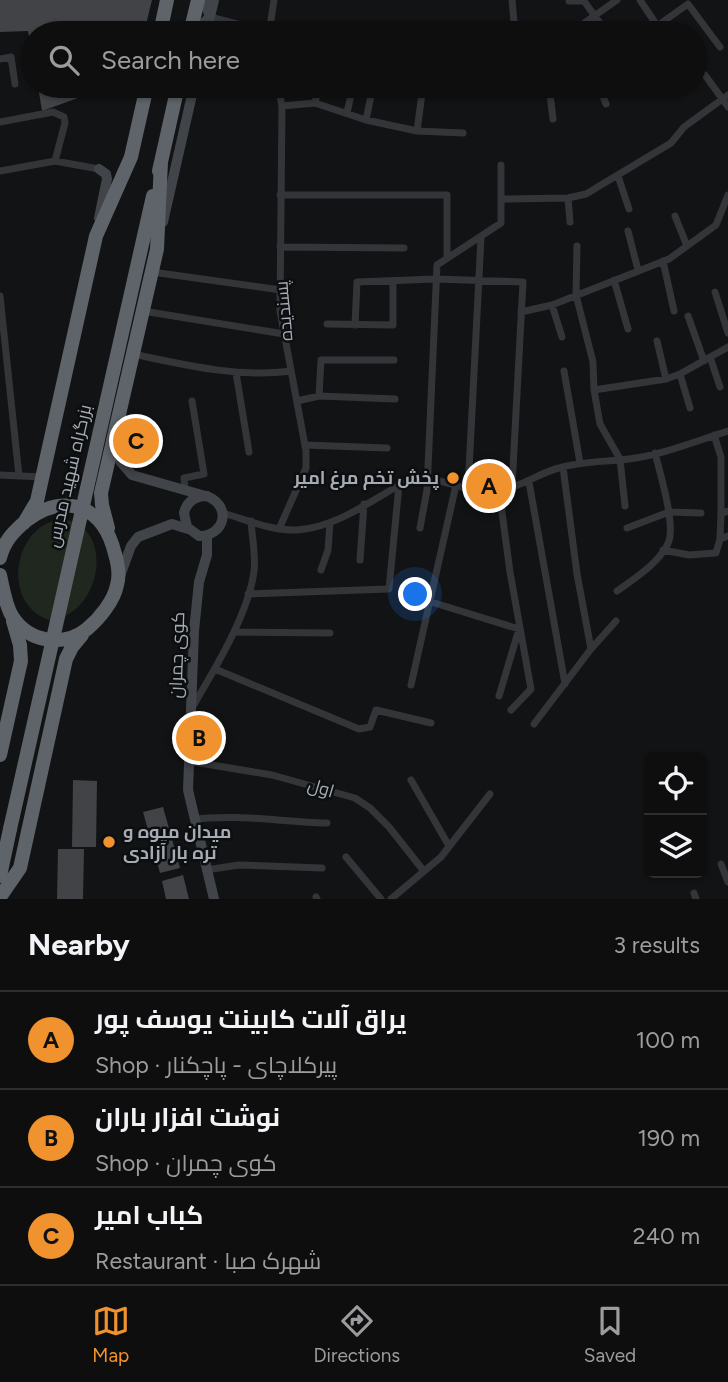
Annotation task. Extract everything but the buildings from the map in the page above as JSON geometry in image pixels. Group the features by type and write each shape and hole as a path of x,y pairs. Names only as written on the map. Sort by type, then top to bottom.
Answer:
{"highway":[{"path":"163,21 167,0"},
{"path":"194,21 198,0"},
{"name":"بزرگراه شهید مدرس","path":"24,523 36,503 96,236 129,161 145,98"},
{"name":"بزرگراه شهید مدرس","path":"0,876 175,98"},
{"name":"بزرگراه شهید مدرس","path":"117,586 118,567 101,497 157,249 161,162"},
{"path":"0,558 5,537 46,509 71,506 95,515 110,535"},
{"path":"0,577 19,641 21,661 0,755"},
{"path":"0,897 20,868 68,655 112,599 117,586"},
{"path":"8,606 20,626 44,639 71,638 93,623"}],"main road":[{"path":"204,0 210,17"},
{"path":"209,21 214,0"},
{"path":"205,21 210,17"},
{"path":"157,249 191,98"},
{"path":"99,169 119,169 129,161"},
{"path":"96,236 107,180 106,174 99,169"},
{"path":"114,436 120,461 129,473 142,480 207,496 218,502 223,513 220,528 207,536 197,535 172,524 138,537 131,546 117,586"},
{"path":"188,529 184,519 186,507 194,498 207,496"},
{"name":"کوی چمران","path":"207,536 208,547 199,582 194,631 193,706 187,790 214,899"}],"street":[{"path":"271,21 274,0"},
{"path":"512,0 514,21"},
{"path":"587,21 615,0"},
{"path":"640,0 654,21"},
{"path":"569,1 583,1 599,21"},
{"path":"670,21 688,4 701,21"},
{"path":"210,17 225,21"},
{"path":"707,30 720,47"},
{"path":"0,59 11,57 15,84"},
{"path":"707,77 725,98 728,107"},
{"name":"پسندیده","path":"279,528 306,468 284,334 280,247 280,98"},
{"path":"315,103 316,98"},
{"path":"346,113 350,98"},
{"path":"366,120 371,98"},
{"path":"417,131 421,98"},
{"path":"550,98 553,119"},
{"path":"604,98 606,104"},
{"path":"502,199 568,198 586,194 671,143 684,127 725,98"},
{"path":"282,106 315,103 366,120 417,131 463,133"},
{"path":"0,122 60,113 65,123 55,161"},
{"path":"0,172 55,161 99,169"},
{"path":"420,528 428,490 426,477 437,265 481,239 501,223 501,165"},
{"path":"618,176 629,209"},
{"path":"280,195 447,195 447,257"},
{"path":"522,312 552,305 663,261 716,225 728,195"},
{"path":"568,198 570,222"},
{"path":"675,216 687,246"},
{"path":"628,231 638,270"},
{"path":"468,489 481,239"},
{"path":"576,246 576,295 593,362 594,390 600,424 620,459 625,506"},
{"path":"280,247 404,248"},
{"path":"663,261 674,310"},
{"path":"152,272 281,290"},
{"path":"355,325 357,282 435,279 523,282 512,487"},
{"path":"614,280 628,329"},
{"path":"327,324 393,325 393,281"},
{"path":"715,292 728,333"},
{"path":"0,296 19,476"},
{"path":"552,305 562,337"},
{"path":"143,311 284,334"},
{"path":"688,316 720,387"},
{"path":"657,341 666,379"},
{"path":"594,390 666,379 728,347"},
{"path":"133,354 236,373 261,375 291,371"},
{"path":"319,396 321,360 394,360"},
{"path":"564,371 580,463"},
{"path":"236,373 249,452"},
{"path":"680,374 690,408"},
{"path":"297,401 319,396 395,399"},
{"path":"185,491 184,478 204,474 192,401"},
{"path":"223,513 297,530 330,523 414,477 426,477 468,489 499,490 529,482 563,467 655,453 728,431"},
{"path":"663,550 689,555 716,553 724,538 721,457 714,435"},
{"path":"304,445 387,448"},
{"path":"617,591 639,575 670,540 669,512 655,453"},
{"path":"563,467 577,574 591,649"},
{"path":"0,475 42,477"},
{"path":"529,482 565,684"},
{"path":"248,594 389,589 399,485"},
{"path":"411,685 456,485"},
{"path":"499,490 519,629 531,690 512,710"},
{"path":"360,560 364,504"},
{"path":"627,528 669,512 701,513"},
{"path":"193,706 234,632 248,594 255,566 251,521"},
{"path":"321,569 328,550 330,523"},
{"path":"428,601 519,629"},
{"path":"534,724 591,649 616,621"},
{"path":"499,696 519,629"},
{"path":"234,632 330,633"},
{"path":"215,669 359,729 370,727 376,710 431,723"},
{"name":"اول","path":"188,761 272,775 355,798 370,808 389,827 424,870"},
{"path":"411,780 449,846"},
{"path":"391,899 441,857 490,794"},
{"path":"194,819 247,816 288,822 327,823"},
{"path":"346,857 381,899"},
{"path":"721,864 728,882"},
{"path":"206,870 239,865 322,868"}],"shaded area":[{"path":"63,519 80,526 91,538 96,554 96,571 91,589 81,604 67,615 49,620 33,611 23,598 19,565 24,548 33,534 46,524"}],"place":[{"name":"کباب امیر","path":"136,441"},
{"name":"پخش تخم مرغ امیر","path":"453,478"},
{"name":"یراق آلات کابینت یوسف پور","path":"489,486"},
{"name":"نوشت افزار باران","path":"199,738"},
{"name":"میدان میوه و تره بار آزادی","path":"109,842"}]}
